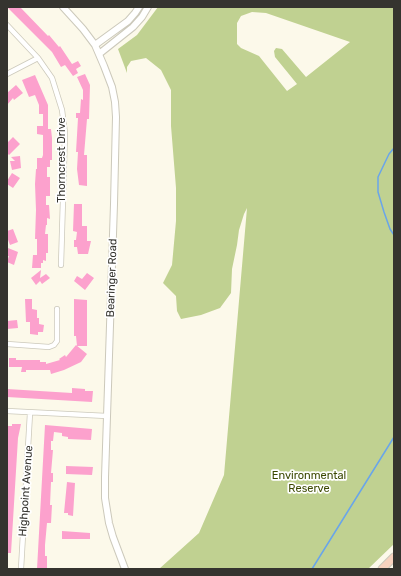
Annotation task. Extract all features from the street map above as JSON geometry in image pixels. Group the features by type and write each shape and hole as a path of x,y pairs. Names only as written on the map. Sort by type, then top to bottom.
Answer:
{"main road":[{"path":"382,569 394,557"}],"street":[{"name":"Bearinger Road","path":"63,7 83,29 99,54 112,87 116,116 105,478 107,511 113,537 126,569"},
{"path":"95,46 128,21 136,13 139,7"},
{"path":"99,54 133,27 142,18 148,7"},
{"name":"Thorncrest Drive","path":"7,25 38,58 52,78 62,110 64,133 61,265"},
{"path":"7,74 38,58"},
{"path":"7,344 49,347 54,345 57,341 57,309"},
{"path":"7,411 107,416"},
{"name":"Highpoint Avenue","path":"21,569 30,412"}],"green space":[{"name":"Environmental Reserve","path":"158,7 394,7 394,544 368,569 159,569 199,533 224,475 247,208 239,230 232,269 231,293 220,308 201,315 181,319 177,311 176,296 163,283 172,265 176,221 176,188 171,126 171,90 161,70 146,58 131,61 127,67 127,73 118,49 137,35","holes":["252,12 266,13 350,42 306,77 282,49 276,48 274,51 275,57 297,84 287,91 259,56 241,48 237,44 237,23 241,16"]}],"building":[{"path":"7,7 20,7 48,36 49,35 59,47 60,46 72,64 78,61 81,66 76,69 78,73 73,76 65,65 61,67 52,52"},
{"path":"85,74 90,85 89,119 87,119 84,155 87,155 87,186 79,185 77,169 78,152 76,152 78,118 76,118 76,113 80,113 81,99 83,100 83,90 77,77"},
{"path":"35,75 48,105 48,129 51,129 52,138 52,160 50,160 50,167 47,167 47,177 50,177 50,196 46,196 46,205 49,205 50,219 47,218 45,234 48,234 48,253 46,253 46,261 43,260 43,263 41,263 41,268 32,268 33,255 37,255 37,239 35,239 35,184 37,158 42,158 43,155 43,135 37,134 37,126 43,126 43,114 39,114 39,105 35,95 29,97 22,80"},
{"path":"16,85 23,93 14,100 13,98 7,105 7,93"},
{"path":"13,137 20,144 9,155 7,153 7,143"},
{"path":"20,156 21,168 12,170 10,161 15,161 11,157"},
{"path":"12,173 20,178 13,188 7,184 7,181"},
{"path":"74,204 82,204 82,226 87,226 87,241 91,241 88,254 78,254 77,247 74,247 74,240 76,240 77,232 73,231"},
{"path":"13,229 18,242 10,245 7,237 7,231"},
{"path":"8,248 18,252 14,265 7,262 9,256 7,256"},
{"path":"41,270 40,278 46,274 50,278 42,284 40,281 36,285 31,278"},
{"path":"87,273 94,278 85,290 74,281 77,276 82,279"},
{"path":"25,299 32,299 32,309 37,310 39,324 44,325 43,332 38,332 38,335 30,334 30,322 26,322"},
{"path":"74,299 87,300 87,346 77,346 76,336 74,336"},
{"path":"17,320 18,328 7,329 7,321"},
{"path":"76,345 87,354 81,362 64,370 51,374 50,370 26,370 26,372 21,372 22,367 9,367 9,358 16,358 16,360 40,360 40,362 46,362 46,364 60,360 59,359 65,355 66,357"},
{"path":"72,388 93,391 92,402 7,397 7,389 72,393"},
{"path":"12,424 21,424 18,438 11,553 7,553 7,426 12,426"},
{"path":"45,425 92,429 91,440 68,439 68,437 62,436 62,433 54,432 53,441 51,441 51,450 53,450 51,473 53,473 53,482 51,482 51,523 47,523 45,545 47,569 37,569"},
{"path":"66,466 93,467 92,475 66,474"},
{"path":"67,482 75,483 73,516 68,515 68,513 64,513"},
{"path":"62,531 90,533 90,539 62,539"}],"waterway":[{"path":"394,148 389,154 378,177 378,192 390,229 394,235"},
{"path":"312,569 394,437"}]}
